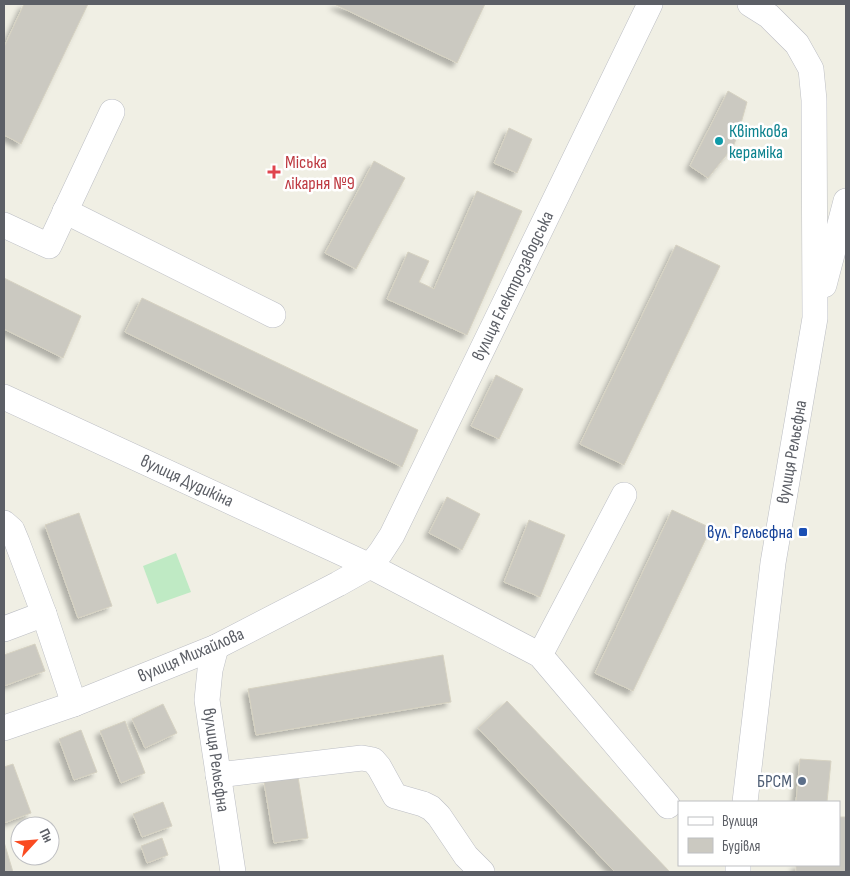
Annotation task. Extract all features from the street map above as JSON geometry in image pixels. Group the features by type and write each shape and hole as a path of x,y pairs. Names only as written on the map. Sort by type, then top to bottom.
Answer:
{"street":[{"name":"вулиця Електрозаводська","path":"370,566 392,535 650,4"},
{"name":"вулиця Рельєфна","path":"746,801 772,563 816,318 814,100 810,69 797,44 769,16 750,4"},
{"path":"4,225 49,246 112,112"},
{"path":"816,318 846,201"},
{"path":"65,211 273,315"},
{"name":"вулиця Дудикіна","path":"4,397 370,566 540,655"},
{"path":"624,496 540,655 668,806"},
{"path":"4,523 12,530 17,542 44,614 74,704"},
{"name":"вулиця Михайлова","path":"4,728 74,704 216,647 370,566"},
{"path":"4,629 44,614"},
{"name":"вулиця Рельєфна","path":"216,647 210,670 207,700 233,872"},
{"path":"218,775 362,758 373,760 395,796 431,808 439,816 466,856 482,872"}],"green space":[{"path":"176,553 191,592 157,604 143,566"}],"building":[{"path":"24,4 88,4 21,144 4,135 4,47"},
{"path":"334,4 485,4 457,63"},
{"name":"Квіткова кераміка","path":"728,91 747,102 733,147 708,178 690,166"},
{"path":"509,128 532,139 517,173 494,163"},
{"path":"374,161 405,178 356,269 325,253"},
{"path":"477,191 522,211 467,335 387,299 408,252 429,261 419,282 434,289"},
{"path":"676,245 720,266 624,465 580,444"},
{"path":"4,278 81,316 63,358 4,329"},
{"path":"142,298 418,430 402,467 125,332"},
{"path":"496,375 523,389 499,439 471,426"},
{"path":"447,497 480,514 462,550 429,533"},
{"path":"672,510 711,528 633,691 595,673"},
{"path":"79,513 112,606 78,618 45,525"},
{"path":"529,520 565,535 540,597 504,582"},
{"path":"35,644 45,671 4,686 4,655"},
{"path":"443,655 451,702 256,735 248,689"},
{"path":"507,701 670,872 615,872 478,728"},
{"path":"163,704 177,733 145,748 132,719"},
{"path":"125,721 145,773 121,783 100,731"},
{"path":"81,730 97,772 74,780 59,739"},
{"path":"800,759 831,761 827,801 796,801"},
{"path":"13,764 31,813 23,816 10,816 10,821 4,823 4,767"},
{"path":"298,777 308,838 274,843 264,782"},
{"path":"163,802 172,826 142,837 133,814"},
{"path":"840,817 846,817 846,872 796,872 796,866 840,866"},
{"path":"162,838 168,855 147,863 141,846"},
{"path":"4,842 13,872 4,872"}],"place":[{"name":"Квіткова кераміка","path":"719,141"},
{"name":"Міська лікарня №9","path":"274,172"},
{"name":"вул. Рельєфна","path":"803,532"},
{"name":"БРСМ","path":"802,781"}]}
